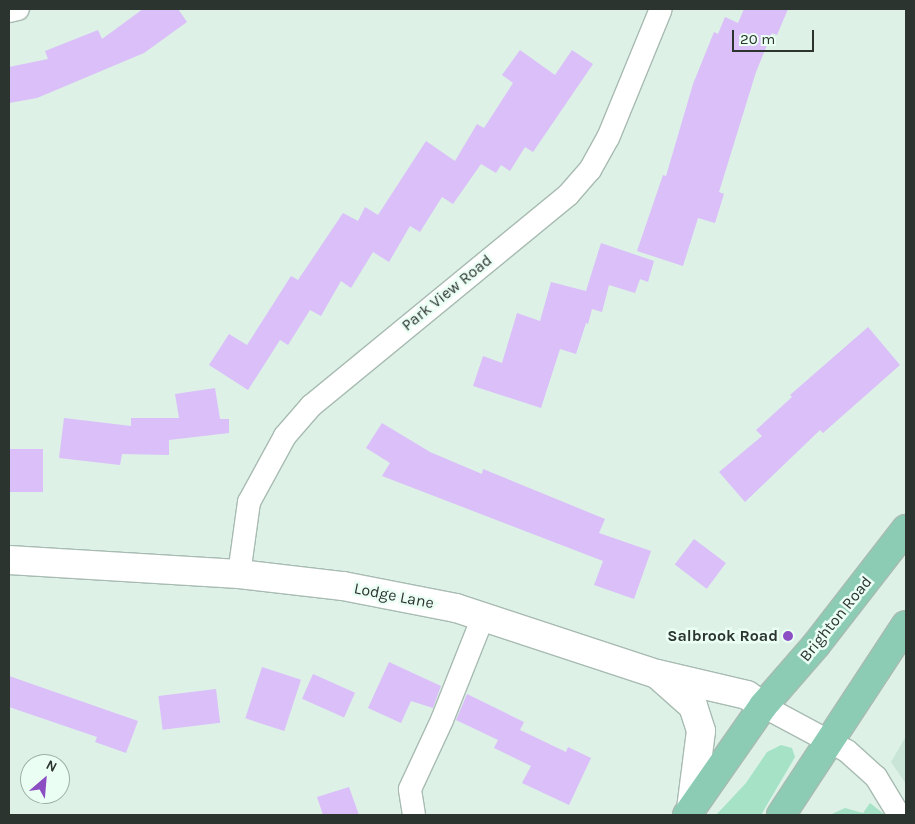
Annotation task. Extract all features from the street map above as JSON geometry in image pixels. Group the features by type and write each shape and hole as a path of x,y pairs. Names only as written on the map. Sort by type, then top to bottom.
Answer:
{"main road":[{"name":"Brighton Road","path":"689,812 763,706 816,645 906,529"},
{"path":"781,815 906,625"}],"street":[{"path":"9,11 18,9"},
{"name":"Park View Road","path":"239,574 249,502 285,436 311,406 568,196 590,170 608,138 661,9"},
{"name":"Lodge Lane","path":"9,560 239,574 343,586 456,608 657,674 747,695 763,706"},
{"path":"414,815 410,789 442,720 483,617"},
{"path":"657,674 694,706 701,731 689,812"},
{"path":"763,706 847,751 876,777 899,815"}],"shaded area":[{"path":"906,736 906,784 891,762"}],"green space":[{"path":"781,745 792,748 795,757 761,815 716,815 746,783 767,752"},
{"path":"870,803 885,815 830,815 845,808 863,813"}],"building":[{"path":"143,9 178,9 187,22 144,53 37,98 9,103 9,67 48,59 45,51 98,30 102,39"},
{"path":"744,9 788,9 777,35 772,33 756,72 719,192 724,194 715,223 698,218 683,266 637,251 663,175 666,176 693,84 714,32 718,34 725,17 738,23"},
{"path":"520,50 555,75 572,50 593,64 533,152 525,147 510,171 501,165 496,173 481,164 453,204 442,197 420,232 410,226 389,262 373,252 351,288 341,281 321,316 310,310 288,345 280,340 248,390 209,365 229,334 247,345 291,276 298,280 343,213 358,221 365,207 378,215 426,141 455,161 477,124 484,128 513,83 502,75"},
{"path":"601,243 654,261 648,282 640,279 635,293 609,285 602,312 592,309 576,354 560,349 541,408 473,386 483,356 502,363 517,313 540,321 551,282 586,291"},
{"path":"868,327 900,365 823,433 820,430 745,502 719,472 762,436 756,430 792,397 790,395"},
{"path":"215,388 220,419 229,419 229,433 169,440 169,455 122,454 120,465 59,458 64,418 131,426 131,418 179,418 175,394"},
{"path":"382,423 430,452 482,474 483,469 605,519 599,533 651,551 634,599 594,585 603,561 382,476 390,463 366,448"},
{"path":"9,449 43,449 43,492 9,492"},
{"path":"694,539 726,563 707,589 675,565"},
{"path":"389,662 441,686 433,708 411,701 401,723 368,708"},
{"path":"262,667 301,680 284,731 245,718"},
{"path":"313,674 355,693 344,717 302,699"},
{"path":"9,676 138,721 126,753 95,742 97,737 9,707"},
{"path":"216,689 220,723 163,730 158,696"},
{"path":"467,694 524,722 520,730 566,752 568,747 591,758 569,805 522,783 531,766 494,748 498,740 456,720"},
{"path":"349,787 359,815 323,815 317,797"}],"place":[{"name":"Salbrook Road","path":"788,636"}]}
